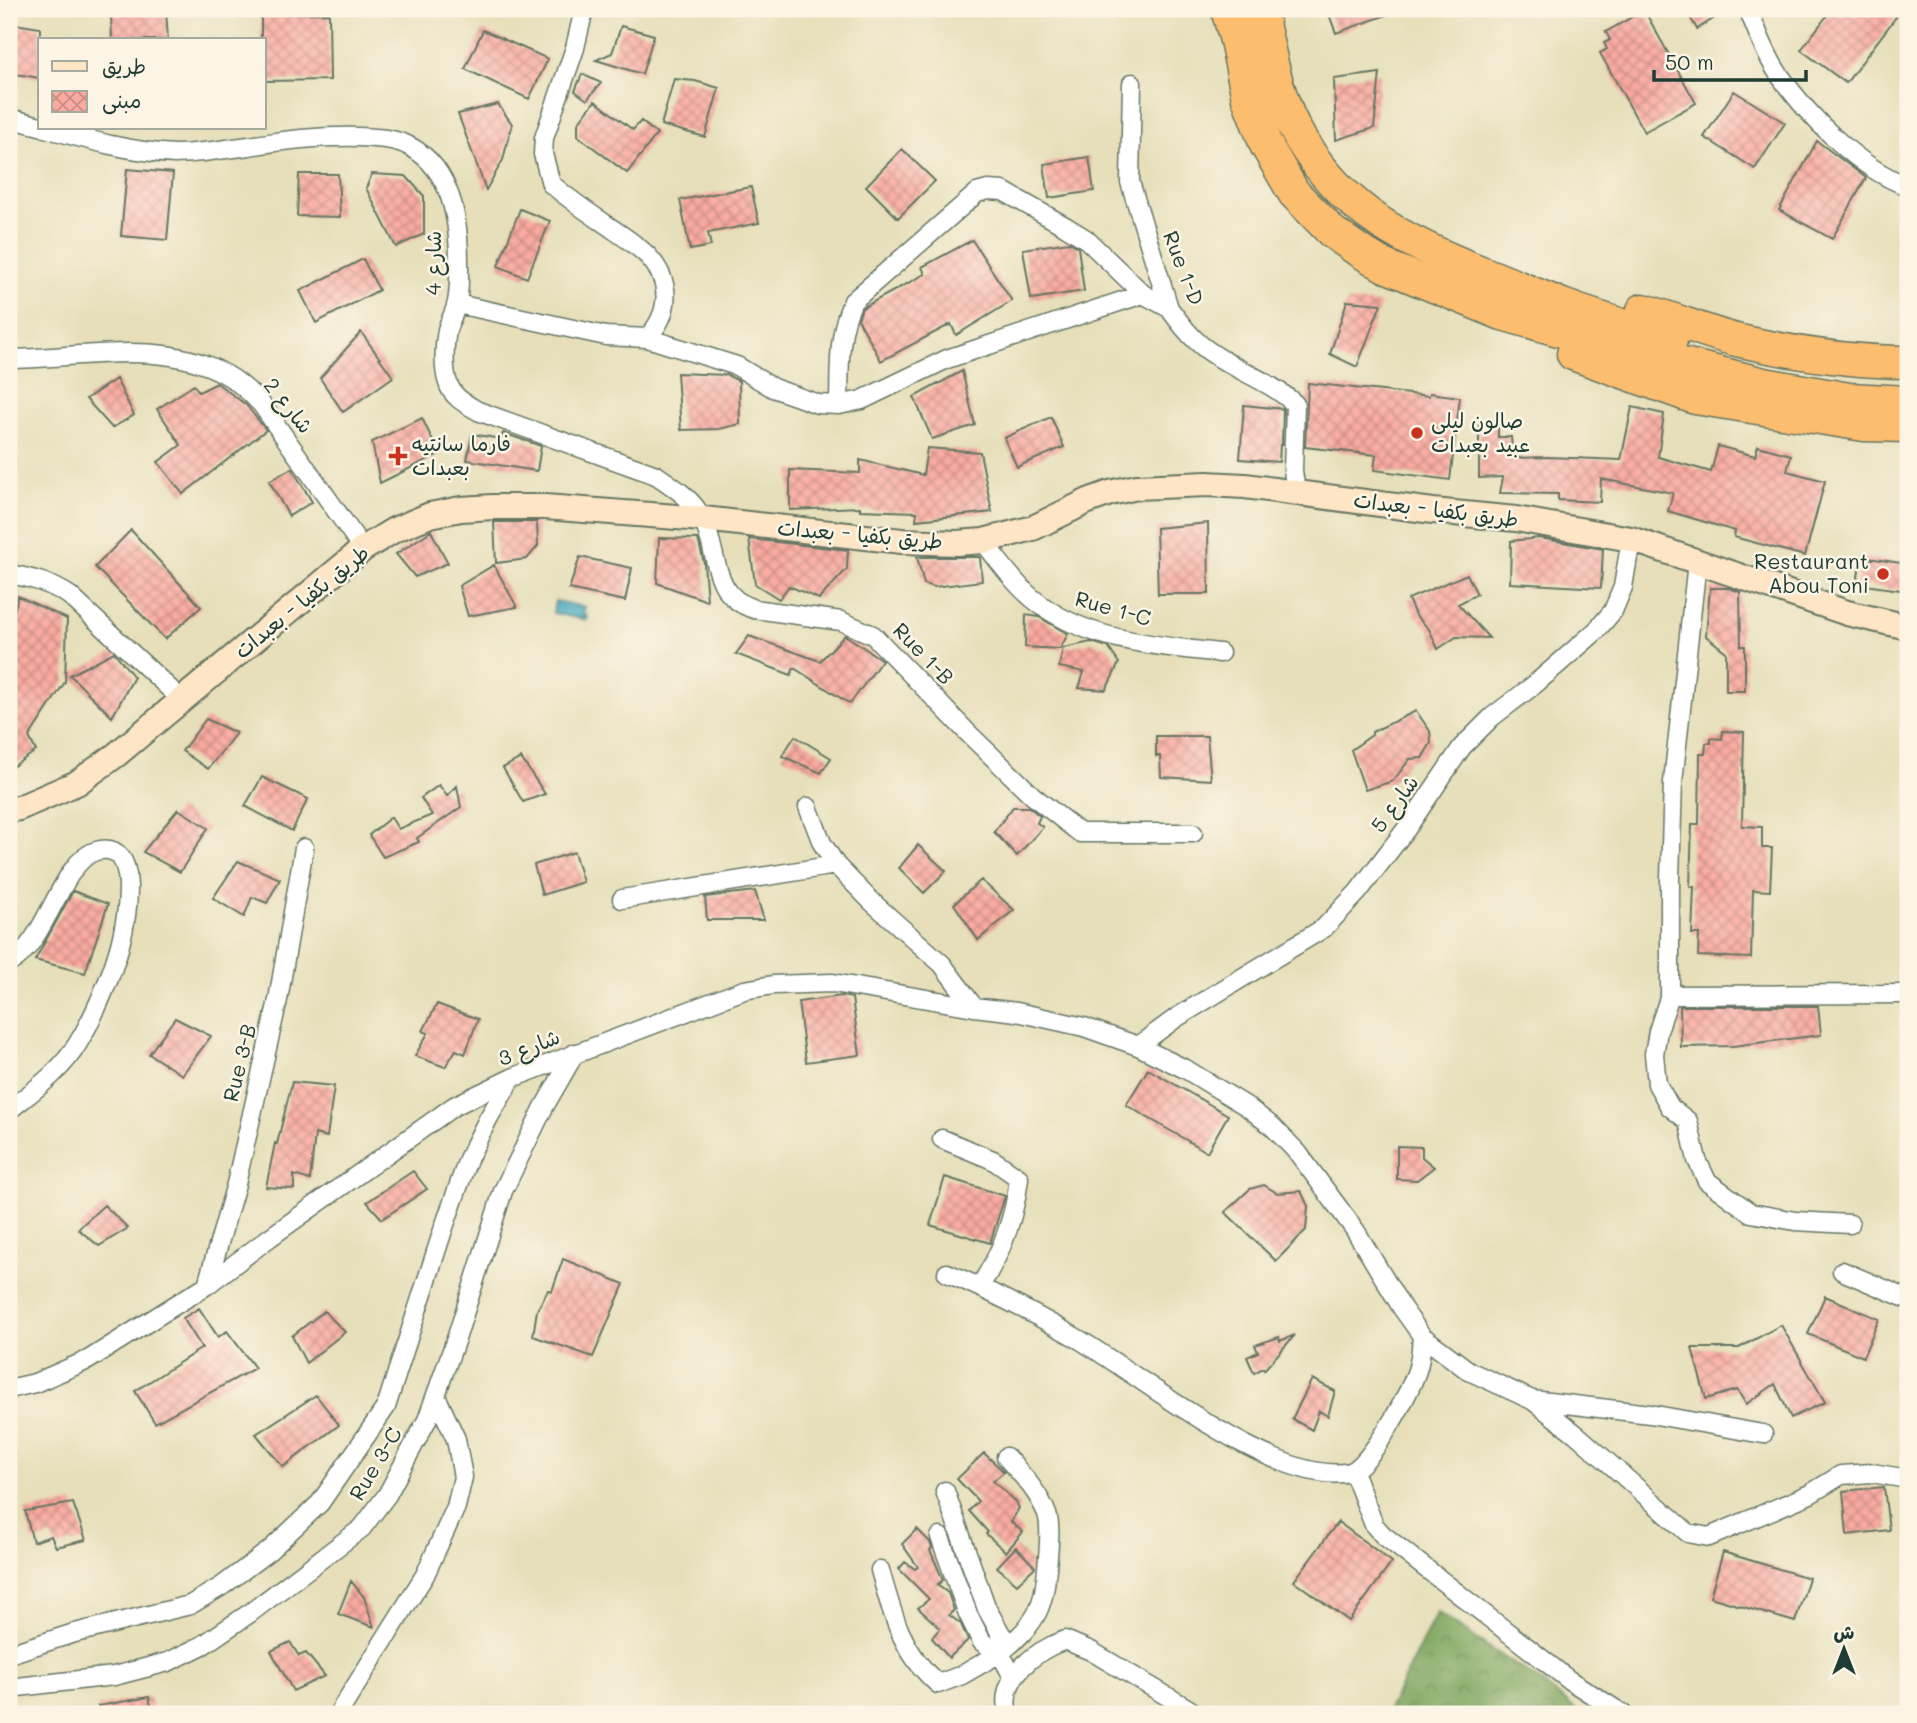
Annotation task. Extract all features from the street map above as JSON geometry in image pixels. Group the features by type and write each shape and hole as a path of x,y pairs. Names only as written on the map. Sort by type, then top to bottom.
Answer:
{"highway":[{"path":"1227,9 1248,98 1266,145 1294,193 1332,232 1385,266 1502,314 1764,384 1849,399 1908,402"},
{"path":"1260,9 1283,102 1300,138 1321,170 1352,203 1389,230 1464,266 1593,315 1735,359 1844,380 1908,384"},
{"path":"1488,275 1575,291 1659,314 1734,339 1819,356 1908,362"},
{"path":"1502,314 1556,348 1695,398 1864,425 1908,426"}],"main road":[{"name":"طريق بكفيا - بعبدات","path":"9,810 77,783 116,755 363,549 429,515 461,509 545,507 703,519 902,541 957,543 983,541 1033,528 1088,501 1138,487 1207,484 1516,519 1631,539 1847,614 1908,627"}],"street":[{"path":"584,9 575,48 544,138 544,162 551,184 638,247 658,269 666,302 660,325 647,338"},
{"path":"1748,9 1776,71 1811,113 1865,164 1908,186"},
{"name":"Rue 1-D","path":"1132,83 1130,182 1169,308 1181,326 1206,350 1282,392 1295,404 1293,470 1296,494"},
{"path":"9,118 38,125"},
{"name":"شارع 4","path":"53,130 100,144 176,154 297,139 341,137 381,138 411,147 436,170 450,195 456,213 459,237 457,304 447,331 445,365 453,394 478,411 656,475 679,490 703,519"},
{"path":"839,405 841,338 853,301 977,193 988,190 1003,191 1066,226 1086,239 1143,294 1169,308"},
{"path":"457,304 606,336 647,338 737,366 774,388 818,404 839,405 862,400 947,359 1143,294"},
{"name":"شارع 2","path":"9,359 105,353 142,354 180,358 225,374 245,388 262,405 363,549"},
{"name":"Rue 1-B","path":"703,519 721,578 734,600 754,609 841,621 873,635 1033,796 1080,833 1193,833"},
{"name":"شارع 5","path":"1138,1046 1176,1018 1324,928 1358,892 1407,828 1462,747 1492,717 1534,685 1596,631 1614,611 1623,587 1631,539"},
{"name":"Rue 1-C","path":"983,541 1031,598 1076,625 1136,643 1220,653"},
{"path":"1697,562 1673,782 1670,995 1658,1031 1654,1054 1657,1084 1670,1107 1688,1121 1698,1160 1707,1181 1751,1213 1795,1221 1850,1224"},
{"path":"9,573 58,587 89,611 182,700"},
{"path":"808,807 822,843 836,865 871,901 942,964 974,1007"},
{"name":"Rue 3-B","path":"208,1285 236,1184 278,1000 304,848"},
{"path":"9,963 25,949 70,875 86,856 104,850 121,857 127,868 129,883 120,946 93,1014 76,1046 57,1070 9,1110"},
{"path":"622,899 836,865"},
{"name":"شارع 3","path":"9,1389 34,1384 88,1360 208,1285 269,1238 454,1106 512,1078 575,1053 744,990 773,985 833,983 1017,1012 1084,1027 1138,1046 1224,1091 1273,1127 1326,1189 1422,1336"},
{"path":"1670,995 1908,994"},
{"name":"Rue 3-C","path":"9,1688 114,1676 168,1662 215,1637 362,1528 403,1468 437,1398 503,1191 544,1107 575,1053"},
{"name":"Rue 3-C","path":"9,1654 71,1634 190,1605 222,1586 270,1550 320,1503 386,1407 468,1158 512,1078"},
{"path":"9,1100 28,1095"},
{"path":"942,1139 993,1160 1019,1178 996,1261 980,1286"},
{"path":"1842,1271 1908,1299"},
{"path":"947,1273 980,1286 1075,1337 1172,1400 1266,1456 1320,1474 1353,1471 1362,1464 1400,1410 1418,1368 1422,1336 1469,1371 1532,1400 1576,1434 1688,1533 1709,1537 1810,1494 1840,1475 1872,1474 1908,1479"},
{"path":"338,1714 425,1575 456,1507 463,1477 459,1452 456,1439 437,1398"},
{"path":"1532,1400 1650,1414 1763,1434"},
{"path":"880,1570 892,1614 911,1657 938,1684 962,1675 1005,1649 1030,1624 1041,1607 1046,1580 1048,1526 1048,1516 1034,1488 1006,1457"},
{"path":"1353,1471 1374,1525 1384,1535 1569,1679 1623,1714"},
{"path":"945,1491 987,1609 1002,1634 1013,1677"},
{"path":"940,1537 968,1614 982,1642 1005,1649"},
{"path":"1008,1714 1005,1704 1013,1677 1045,1647 1065,1640 1091,1651 1197,1714"}],"green space":[{"path":"1437,1612 1539,1681 1581,1714 1386,1714"}],"water":[{"path":"555,601 585,607 583,615 588,616 587,620 553,613"}],"building":[{"path":"1327,9 1397,9 1398,11 1336,33"},
{"path":"1685,9 1729,9 1697,29"},
{"path":"1832,9 1902,9 1846,83 1801,50"},
{"path":"166,10 168,38 112,38 111,13"},
{"path":"1644,10 1696,103 1644,132 1600,53 1607,49 1604,43 1610,40 1606,32"},
{"path":"329,13 330,80 266,81 266,38 261,38 261,14"},
{"path":"15,24 40,28 38,78 9,73"},
{"path":"621,26 654,35 642,74 596,60 612,53"},
{"path":"483,30 548,59 529,99 465,69"},
{"path":"1380,73 1374,128 1336,140 1334,79"},
{"path":"582,74 601,83 587,100 575,91"},
{"path":"674,79 695,81 719,88 705,137 661,125"},
{"path":"1734,91 1785,123 1755,169 1704,137"},
{"path":"595,101 633,130 641,121 657,134 627,173 578,136 578,123"},
{"path":"498,104 512,124 503,160 486,190 458,114"},
{"path":"1817,141 1866,178 1832,239 1779,210"},
{"path":"902,149 935,181 898,218 866,186"},
{"path":"1089,157 1094,191 1049,198 1044,164"},
{"path":"127,169 173,173 167,240 121,236"},
{"path":"299,174 338,174 340,217 297,216"},
{"path":"372,174 406,176 424,196 424,234 396,247 366,188"},
{"path":"751,187 759,223 708,233 711,246 690,250 680,200"},
{"path":"520,209 550,221 527,278 498,266"},
{"path":"972,240 1012,301 956,335 951,324 881,361 858,319 862,308 925,274 922,267"},
{"path":"1069,242 1078,247 1084,291 1031,299 1023,249"},
{"path":"363,259 379,290 316,323 300,291"},
{"path":"1347,301 1381,304 1357,367 1330,354"},
{"path":"361,332 393,377 343,412 320,378"},
{"path":"962,371 975,425 932,439 914,397"},
{"path":"677,373 727,375 739,381 740,424 719,429 681,430"},
{"path":"116,379 134,415 112,428 86,399"},
{"path":"217,383 246,405 266,430 183,494 158,462 181,445 157,409 194,385 199,392"},
{"path":"1308,383 1460,397 1450,480 1374,470 1376,455 1305,447"},
{"path":"1244,405 1283,409 1279,462 1240,459"},
{"path":"1632,407 1664,414 1658,457 1711,472 1718,446 1755,456 1758,446 1791,455 1787,471 1825,481 1805,556 1734,537 1735,531 1668,511 1673,493 1601,479 1600,502 1558,500 1558,494 1500,493 1503,477 1479,478 1479,425 1498,424 1498,437 1511,437 1513,458 1621,460"},
{"path":"1051,417 1064,447 1017,467 1004,438"},
{"path":"422,418 439,454 380,483 372,442"},
{"path":"503,433 541,446 537,471 467,460 472,434 501,439"},
{"path":"927,448 980,452 992,512 916,520 917,512 860,510 860,507 790,510 790,470 860,473 860,460 923,475"},
{"path":"292,468 312,502 289,516 269,481"},
{"path":"494,522 537,522 538,546 527,559 496,563"},
{"path":"1208,523 1209,594 1158,594 1156,528"},
{"path":"131,530 201,607 165,639 95,567"},
{"path":"431,531 448,563 415,577 396,554"},
{"path":"659,538 698,539 704,563 707,601 657,583"},
{"path":"1539,538 1603,549 1601,588 1510,583 1511,541"},
{"path":"749,539 848,550 847,569 819,599 789,586 779,599 755,584"},
{"path":"580,557 632,568 625,601 569,589"},
{"path":"917,557 980,557 982,581 934,587 924,584"},
{"name":"Restaurant Abou Toni","path":"1861,557 1908,564 1908,591 1857,584"},
{"path":"494,565 517,607 468,616 459,586"},
{"path":"1467,574 1477,594 1458,604 1489,638 1456,637 1438,649 1429,629 1415,615 1408,599"},
{"path":"1710,588 1729,588 1740,592 1741,646 1745,646 1745,691 1726,691 1726,652 1706,636"},
{"path":"18,596 67,619 65,682 29,737 36,751 9,769 9,633"},
{"path":"1026,615 1039,617 1068,634 1060,649 1025,647"},
{"path":"845,635 882,660 850,704 794,668 791,675 736,654 749,636 820,661"},
{"path":"1091,642 1108,647 1119,663 1106,690 1079,688 1084,672 1059,667 1063,648"},
{"path":"114,652 134,677 112,717 70,675"},
{"path":"1416,711 1430,731 1431,743 1422,758 1410,759 1393,781 1365,790 1351,750 1372,735 1372,732"},
{"path":"206,719 236,733 208,769 182,751"},
{"path":"1723,731 1744,732 1742,826 1762,827 1762,848 1772,848 1770,891 1753,890 1751,958 1698,956 1699,934 1692,934 1692,824 1699,824 1700,754 1705,754 1706,743 1711,743 1711,738 1722,739"},
{"path":"795,736 831,758 821,773 782,756"},
{"path":"1156,736 1207,736 1211,780 1161,777 1160,756 1156,756"},
{"path":"521,758 545,794 523,802 503,768"},
{"path":"262,777 308,799 292,831 245,806"},
{"path":"439,785 447,796 457,786 461,807 417,838 419,842 383,857 369,835 391,817 398,829 432,815 421,798"},
{"path":"1013,807 1029,807 1040,816 1037,823 1043,827 1017,856 994,832"},
{"path":"178,809 208,828 180,872 143,852"},
{"path":"918,845 946,871 924,893 899,868"},
{"path":"574,852 583,882 542,895 534,865"},
{"path":"238,861 280,879 267,903 252,897 244,917 213,898"},
{"path":"981,880 1014,910 978,940 954,904"},
{"path":"73,891 108,904 85,973 35,960"},
{"path":"755,891 764,920 707,920 705,897"},
{"path":"842,996 852,998 860,1055 806,1062 798,1002"},
{"path":"437,1004 478,1019 465,1054 456,1050 445,1067 415,1056 428,1033 423,1031"},
{"path":"1680,1006 1818,1006 1821,1035 1733,1046 1681,1047"},
{"path":"175,1018 211,1036 182,1075 149,1054"},
{"path":"1148,1069 1228,1115 1207,1152 1126,1105"},
{"path":"292,1082 334,1086 327,1137 315,1134 310,1180 294,1175 294,1189 266,1187 275,1143 277,1144"},
{"path":"1397,1146 1422,1147 1422,1157 1434,1167 1417,1180 1397,1179"},
{"path":"413,1171 427,1189 382,1219 367,1202"},
{"path":"945,1177 1005,1196 990,1243 930,1225"},
{"path":"1264,1185 1277,1193 1301,1191 1308,1206 1306,1230 1276,1261 1225,1212 1250,1189"},
{"path":"104,1205 128,1228 99,1246 78,1229"},
{"path":"563,1259 624,1284 593,1357 533,1336 537,1310 548,1290 552,1291"},
{"path":"1825,1296 1879,1319 1863,1357 1808,1334"},
{"path":"199,1308 218,1337 227,1331 255,1368 155,1423 135,1391 202,1348 183,1318"},
{"path":"324,1311 345,1332 306,1363 292,1336"},
{"path":"1781,1325 1825,1402 1791,1418 1775,1384 1746,1404 1737,1390 1706,1399 1692,1348 1739,1348"},
{"path":"1295,1335 1264,1370 1263,1368 1254,1373 1247,1357 1258,1352 1255,1345 1279,1337 1280,1341"},
{"path":"1312,1379 1335,1391 1328,1416 1319,1411 1312,1430 1292,1419"},
{"path":"316,1395 339,1425 283,1467 256,1434"},
{"path":"984,1453 1004,1472 993,1481 1019,1508 1011,1522 1023,1532 1006,1552 986,1534 988,1532 969,1511 978,1501 957,1479"},
{"path":"1884,1487 1889,1530 1847,1535 1843,1491"},
{"path":"73,1503 86,1540 56,1547 51,1536 33,1542 25,1511"},
{"path":"1338,1522 1392,1562 1349,1621 1294,1581"},
{"path":"917,1529 930,1542 930,1550 943,1580 937,1585 948,1593 954,1610 949,1615 961,1624 968,1640 949,1658 932,1638 940,1628 918,1608 929,1599 899,1569 905,1562 915,1569 918,1567 902,1544"},
{"path":"1016,1547 1035,1567 1017,1584 997,1567"},
{"path":"1723,1552 1809,1578 1795,1622 1710,1597"},
{"path":"351,1581 364,1597 374,1627 338,1614"},
{"path":"290,1642 299,1656 306,1653 325,1676 293,1691 271,1651"},
{"path":"149,1697 153,1714 99,1714 98,1706"}],"place":[{"name":"صالون ليلى عبيد بعبدات","path":"1417,433"},
{"name":"فارما سانتيه بعبدات","path":"398,456"},
{"name":"Restaurant Abou Toni","path":"1883,574"}]}
